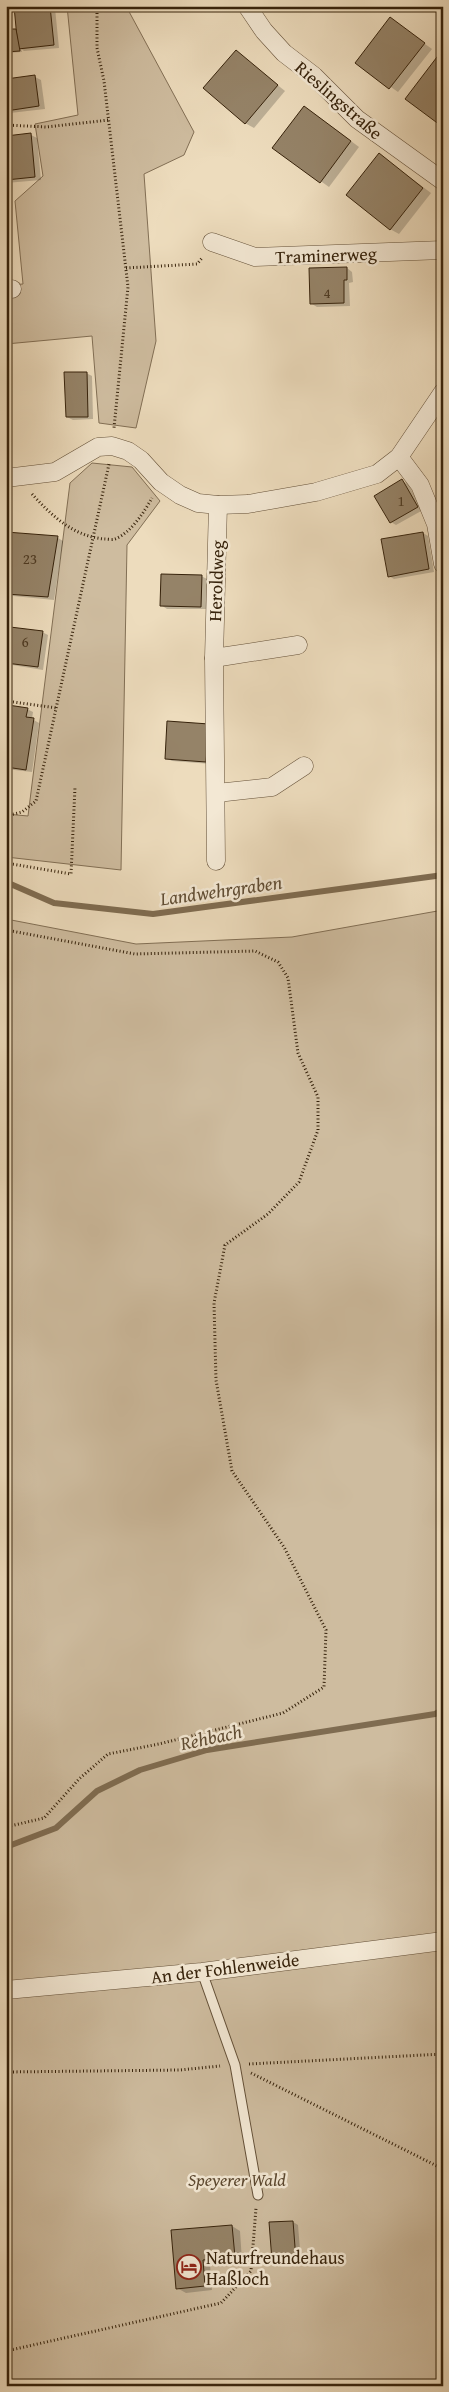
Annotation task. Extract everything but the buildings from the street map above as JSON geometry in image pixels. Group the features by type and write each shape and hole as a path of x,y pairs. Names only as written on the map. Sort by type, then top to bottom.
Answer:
{"street":[{"name":"Rieslingstraße","path":"247,6 264,31 284,53 314,76 357,119 443,182"},
{"name":"Traminerweg","path":"212,242 255,257 443,250"},
{"path":"12,478 55,472 98,447 112,446 128,451 142,460 161,482 180,495 198,503 218,505 248,504 316,492 377,474 399,457 443,392"},
{"path":"399,457 420,484 427,500 436,524 443,564"},
{"name":"Heroldweg","path":"216,861 217,793 214,658 218,505"},
{"path":"214,658 298,645"},
{"path":"217,793 272,788 304,766"},
{"name":"An der Fohlenweide","path":"6,1990 202,1972 443,1941"}],"lane":[{"path":"202,1972 235,2065 258,2195"}],"path":[{"path":"6,816 22,812 36,801 112,446 128,287 104,81 97,48 97,6"},
{"path":"6,125 46,127 109,120"},
{"path":"126,268 197,264 212,242"},
{"path":"12,478 48,511 73,530 93,538 114,539 126,532 145,511 161,482"},
{"path":"6,700 57,708"},
{"path":"6,862 71,874 75,787"},
{"path":"6,930 135,954 255,951 278,962 288,978 298,1053 318,1096 318,1130 299,1182 268,1214 225,1245 214,1303 216,1380 232,1471 284,1547 326,1630 324,1687 283,1713 159,1744 108,1754 79,1779 44,1818 6,1827"},
{"path":"235,2065 443,2170"},
{"path":"6,2351 221,2302 250,2270 258,2195"}],"green space":[{"path":"67,6 126,6 194,132 184,155 144,174 156,341 136,428 99,423 92,336 6,344 6,285 23,284 15,201 43,176 35,124 78,115"},
{"path":"92,463 132,467 160,501 127,545 121,870 6,857 6,814 28,816 70,483"},
{"name":"Speyerer Wald","path":"443,910 443,2386 6,2386 6,919 136,944 292,937"}],"waterway":[{"name":"Landwehrgraben","path":"6,882 54,903 153,914 443,875"},
{"name":"Rehbach","path":"6,1847 56,1828 97,1791 140,1770 207,1750 435,1714 443,1710"}],"place":[{"name":"Naturfreundehaus Haßloch","path":"189,2267"}]}
